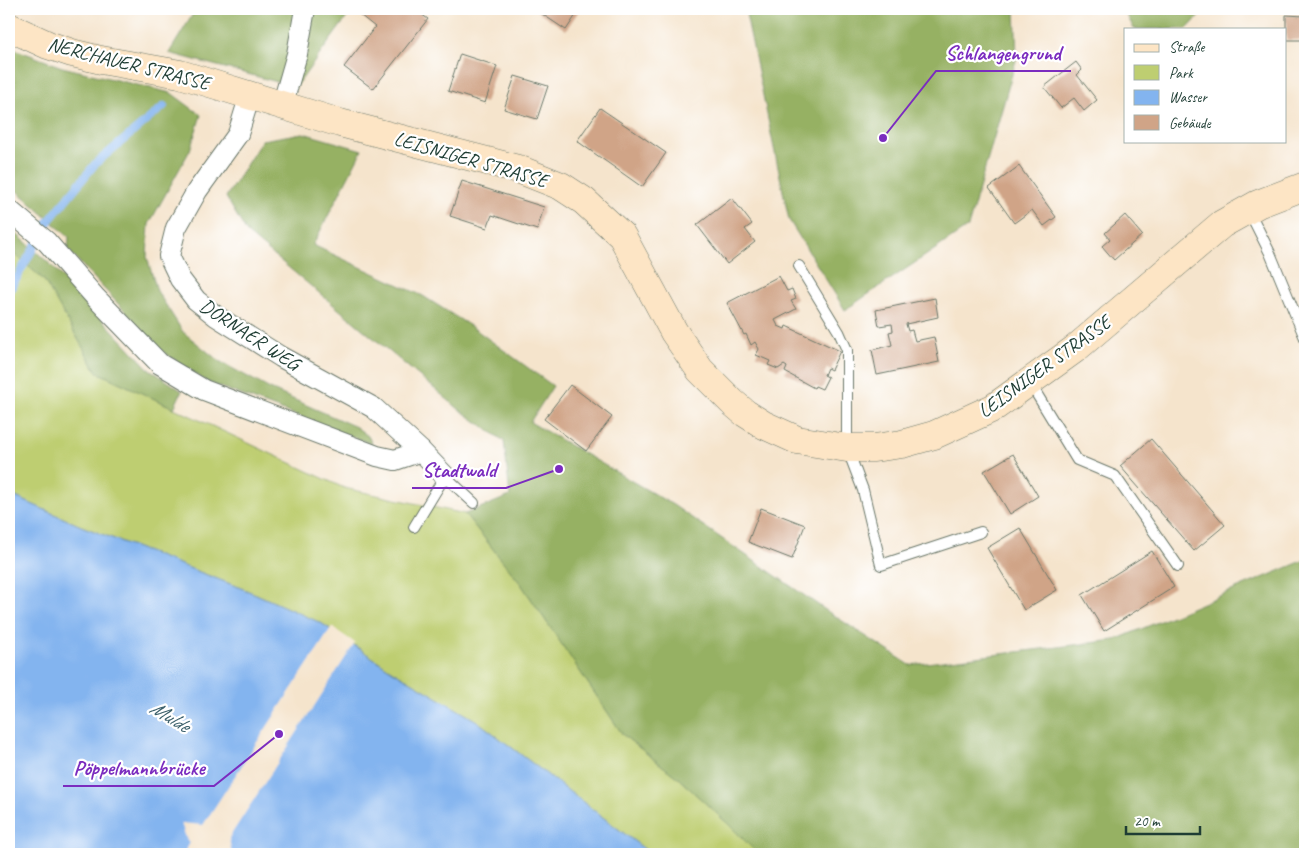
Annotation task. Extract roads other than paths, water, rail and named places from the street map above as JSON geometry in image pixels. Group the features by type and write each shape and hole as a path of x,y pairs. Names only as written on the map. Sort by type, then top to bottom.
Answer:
{"main road":[{"name":"NERCHAUER STRASSE","path":"9,27 48,45 72,53 180,74 250,95"},
{"name":"LEISNIGER STRASSE","path":"250,95 340,123 518,169 561,186 584,201 622,236 679,340 700,370 732,402 764,425 797,440 847,448 874,448 902,444 934,435 993,408 1076,349 1222,224 1284,193 1305,186"}],"street":[{"path":"282,106 297,54 305,9"},
{"name":"DORNAER WEG","path":"250,95 238,134 197,191 176,228 169,256 180,278 196,300 216,316 281,357 374,408 421,451 444,476"},
{"path":"9,210 47,242 96,298 160,364 204,390 377,456 395,460 421,451"}],"lane":[{"path":"1248,210 1270,253 1305,338"},
{"path":"799,266 839,332 847,350 847,448 863,490 881,565 981,532"},
{"path":"1029,382 1077,460 1115,476 1178,566"},
{"path":"414,527 444,476 474,503"}],"water":[{"name":"Mulde","path":"9,494 81,526 256,594 321,623 391,670 477,721 651,854 9,854"}],"waterway":[{"path":"9,292 48,222 95,164 164,106"}],"place":[{"name":"Schlangengrund","path":"883,138"},
{"name":"Stadtwald","path":"559,469"},
{"name":"Pöppelmannbrücke","path":"279,734"}]}
